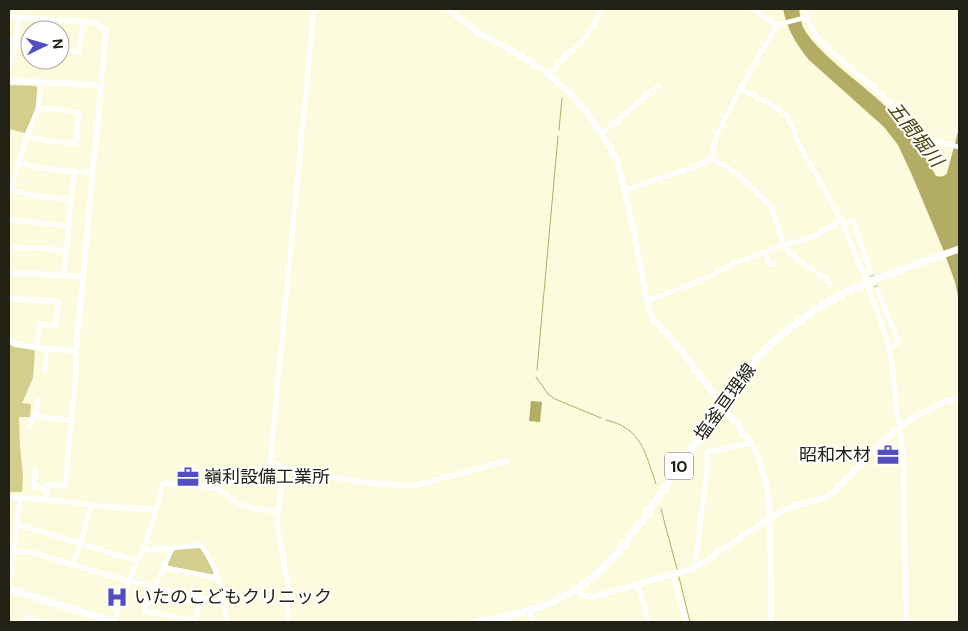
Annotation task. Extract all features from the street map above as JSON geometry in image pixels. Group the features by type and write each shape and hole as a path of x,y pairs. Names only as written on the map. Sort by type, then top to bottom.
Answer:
{"main road":[{"name":"塩釜亘理線","path":"477,622 530,611 556,600 576,590 607,565 623,547 660,495 738,380 752,363 790,327 810,312 842,294 959,249"},
{"path":"9,589 113,622"}],"street":[{"path":"314,9 270,463 325,477 412,486 507,461"},
{"path":"447,9 478,32 530,60 550,75 576,100 614,155 634,229 650,312 655,321 679,348 751,443 764,474 770,518 772,622"},
{"path":"550,75 567,55 583,42 595,24 600,9"},
{"path":"752,9 777,24 806,17"},
{"path":"805,9 806,17 814,33 822,43 882,95 919,133 929,139 959,147"},
{"path":"9,16 96,23 106,32 76,351 76,374 66,486 47,485 46,500"},
{"path":"9,65 16,41 19,17"},
{"path":"70,51 79,52 82,23"},
{"path":"625,190 694,167 711,158 717,134 777,24"},
{"path":"9,40 20,42"},
{"path":"9,81 101,86"},
{"path":"40,82 38,108 18,162 11,190 35,196 70,200"},
{"path":"601,134 658,86"},
{"path":"740,89 778,108 785,114 791,124 799,144 843,222 877,310 889,347 903,450 906,622"},
{"path":"27,135 46,141 76,144 79,112 38,108"},
{"path":"711,158 740,176 766,201 771,207 784,245 790,253 800,262 824,277 831,285"},
{"path":"18,162 40,168 93,173"},
{"path":"64,276 74,171"},
{"path":"9,220 68,226"},
{"path":"647,300 689,286 735,262 813,237 843,222 854,221 871,273"},
{"path":"9,247 66,250"},
{"path":"765,252 769,264 775,264"},
{"path":"9,273 83,277"},
{"path":"877,289 899,343 889,347"},
{"path":"9,298 58,302 56,326 40,324 38,347"},
{"path":"9,341 38,347 76,351"},
{"path":"45,370 47,348"},
{"path":"576,590 586,597 593,597 696,568 770,518 797,505 814,501 833,493 883,441 919,415 959,398"},
{"path":"36,417 38,400"},
{"path":"31,426 32,416 72,420"},
{"path":"696,568 707,470 707,452 751,443"},
{"path":"35,468 34,488 47,488"},
{"path":"284,468 278,512 278,530 288,583 288,622"},
{"path":"113,622 142,552 163,483 220,490 239,504 278,512"},
{"path":"9,498 20,497 156,510"},
{"path":"9,584 20,497"},
{"path":"73,565 91,505"},
{"path":"16,524 137,561"},
{"path":"142,552 201,545 215,569 228,622"},
{"path":"172,549 144,611 196,621 201,598"},
{"path":"12,550 35,553 154,588 222,601"},
{"path":"163,567 218,578"},
{"path":"673,575 686,622"},
{"path":"638,584 649,622"},
{"path":"530,611 534,622"},
{"path":"26,622 27,617 44,622"}],"shaded area":[{"path":"783,9 799,9 803,27 818,48 893,113 915,140 936,176 942,176 947,173 959,128 959,301 955,282 943,249 898,145 884,127 809,60 793,36"},
{"path":"9,85 36,86 38,88 36,109 25,133 9,129"},
{"path":"9,344 14,347 35,350 33,378 22,403 31,404 30,417 19,417 23,477 22,492 9,492"},
{"path":"531,401 542,402 540,422 529,421"},
{"path":"200,548 214,573 212,575 169,566 167,563 175,550"}],"waterway":[{"path":"559,130 562,98"},
{"path":"537,370 558,136"},
{"path":"536,377 548,394 555,399 601,418"},
{"path":"606,420 618,424 635,436 645,452 656,484"},
{"path":"661,509 677,569"},
{"path":"679,577 690,622"}],"tunnel":[{"path":"871,273 877,289"}],"place":[{"name":"昭和木材","path":"888,455"},
{"name":"嶺利設備工業所","path":"188,477"},
{"name":"いたのこどもクリニック","path":"117,597"}],"water label":[{"name":"五間堀川","path":"916,134"}]}
